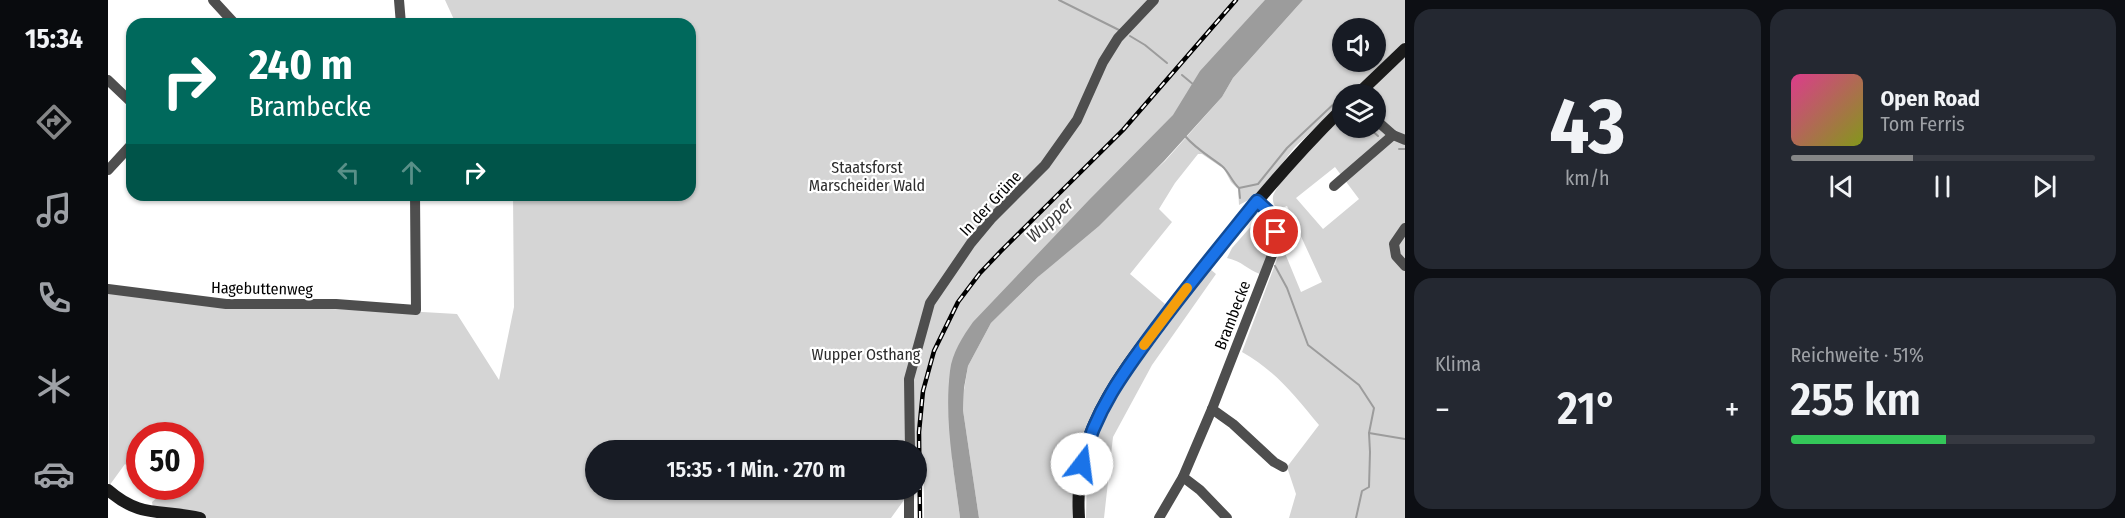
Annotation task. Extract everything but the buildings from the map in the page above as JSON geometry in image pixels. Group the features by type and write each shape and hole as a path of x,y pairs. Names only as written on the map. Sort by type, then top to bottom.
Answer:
{"main road":[{"path":"1368,84 1405,49"},
{"path":"1079,518 1079,483 1082,464 1086,445 1101,409 1137,354 1257,201 1332,119"},
{"path":"108,490 132,511 200,518"}],"street":[{"path":"213,0 230,18"},
{"path":"399,0 400,18"},
{"name":"In der Grüne","path":"910,440 909,379 930,303 971,243 991,219 1046,165 1077,120 1103,62 1118,38 1154,0"},
{"path":"108,80 126,97"},
{"path":"1386,128 1405,140"},
{"path":"1334,186 1394,135"},
{"path":"108,170 126,150"},
{"name":"Hagebuttenweg","path":"108,289 226,304 336,304 416,310 415,201"},
{"name":"Brambecke","path":"1159,518 1184,477 1274,250 1276,239 1274,221 1268,211 1257,201"},
{"path":"1405,228 1394,244 1396,256 1405,266"},
{"path":"1212,409 1233,424 1274,462 1283,467"},
{"path":"1184,477 1227,518"},
{"path":"909,500 909,518"}],"green space":[{"name":"Staatsforst Marscheider Wald","path":"445,0 1285,0 993,312 962,364 952,459 960,518 924,518 924,500 927,500 927,440 585,440 585,500 904,500 891,518 170,518 153,508 152,502 154,500 204,500 204,422 126,422 126,465 109,486 108,292 218,307 388,310 457,314 499,380 514,307 513,201 696,201 696,18 453,18"},
{"path":"1303,0 1405,0 1405,42 1386,60 1386,18 1332,18 1332,72 1373,72 1361,84 1332,84 1332,112 1294,148 1258,195 1239,205 1238,189 1224,169 1202,154 1198,154 1175,183 1159,209 1172,222 1130,274 1165,304 1107,386 1089,423 1074,518 979,518 963,410 964,390 968,366 991,323 1165,161 1222,97 1233,78"},
{"path":"1405,57 1405,518 1289,518 1296,494 1287,467 1319,425 1275,376 1242,352 1282,246 1301,292 1322,282 1287,206 1277,210 1273,202 1277,189 1293,168 1332,127 1332,138 1386,138 1386,84 1376,84","holes":["1335,167 1359,199 1323,229 1296,198"]},
{"path":"1262,214 1272,232 1268,232 1268,244 1272,246 1260,274 1227,258 1232,248"},
{"path":"1210,269 1216,274 1152,365 1113,437 1104,518 1086,518 1087,472 1099,427 1115,396"}],"shaded area":[{"path":"1265,0 1303,0 1233,78 1222,97 1164,161 1099,226 1038,277 991,323 968,366 964,388 963,410 979,518 960,518 950,445 948,389 951,364 962,339 973,322 1173,115 1200,71"}],"waterway":[{"path":"1059,0 1119,30"},
{"path":"1130,36 1167,63"},
{"path":"1182,75 1194,85"},
{"path":"1239,188 1258,184 1287,148 1332,106"},
{"path":"1185,136 1198,149 1224,168 1239,188 1240,198"},
{"path":"1399,149 1405,149"},
{"path":"1275,266 1287,288 1308,345 1359,385 1374,408 1369,433 1369,487 1362,491 1356,518"},
{"path":"1369,433 1405,439"}],"railway":[{"path":"920,518 919,432 923,391 934,351 958,302 980,273 1001,251 1123,130 1236,0"}],"slow traffic":[{"path":"1144,345 1187,288"}],"route":[{"path":"1082,464 1086,445 1101,409 1130,363 1257,201 1268,211 1274,221 1276,232"}],"water label":[{"name":"Wupper","path":"1050,220"}],"park label":[{"name":"Wupper Osthang","path":"866,354"}]}
